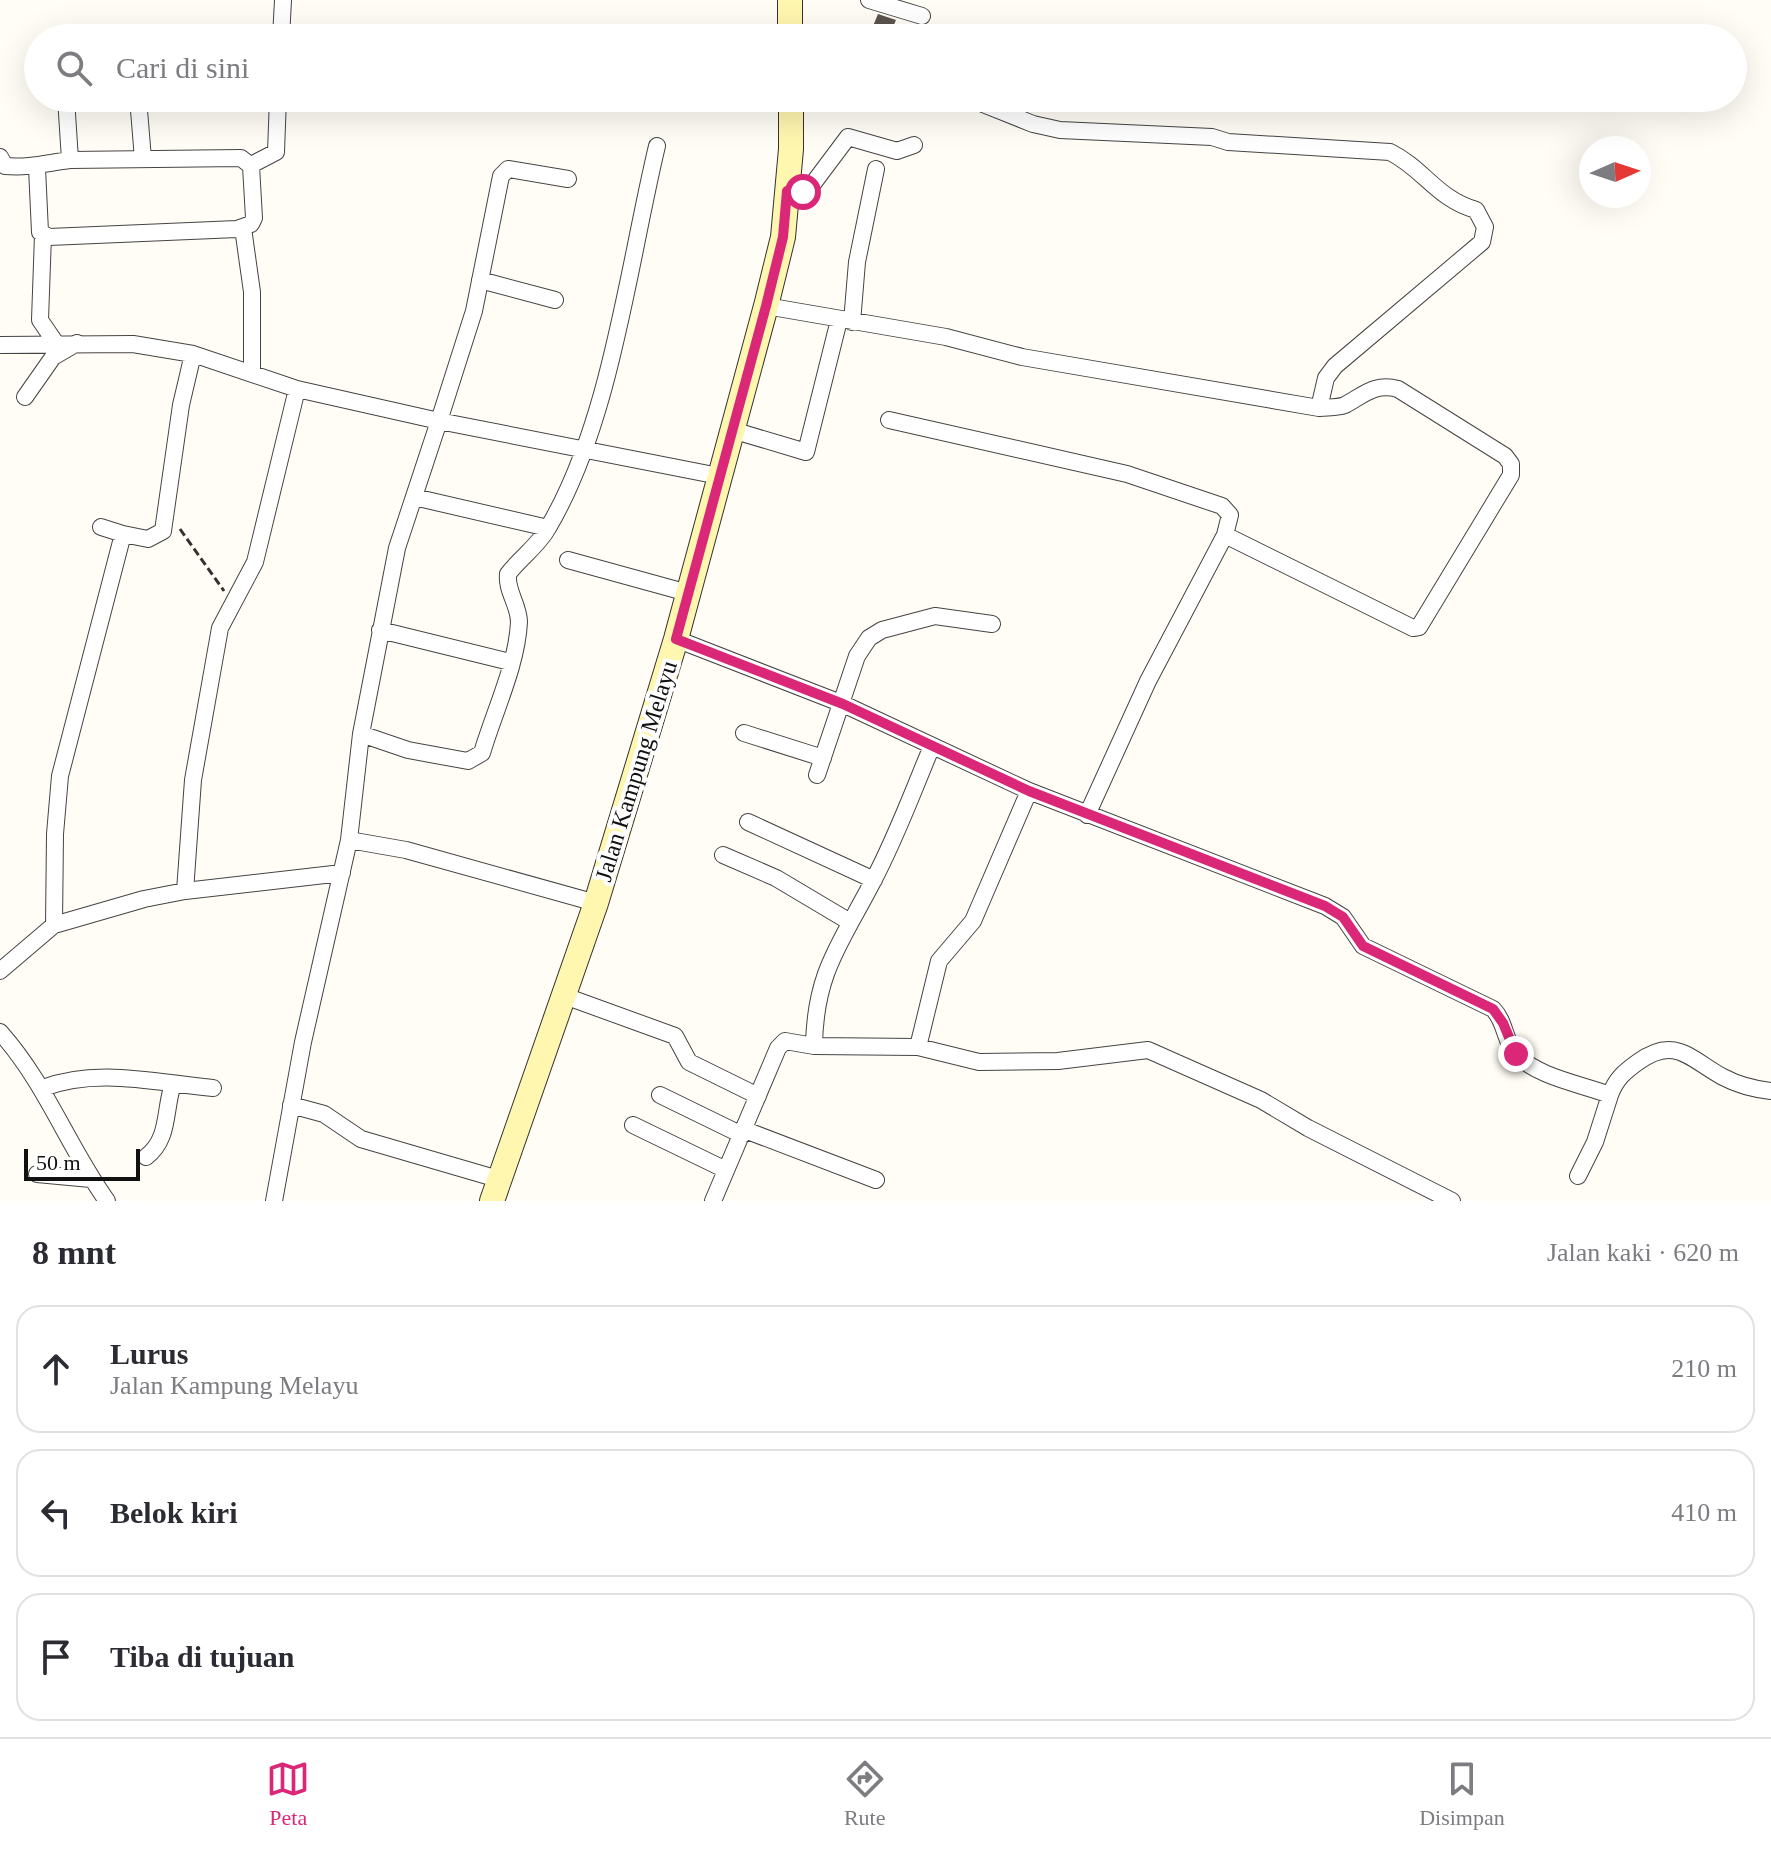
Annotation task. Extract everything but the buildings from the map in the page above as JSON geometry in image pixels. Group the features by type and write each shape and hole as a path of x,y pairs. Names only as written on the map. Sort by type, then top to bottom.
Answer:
{"main road":[{"path":"790,0 790,24"},
{"name":"Jalan Kampung Melayu","path":"495,1190 596,903 676,639 783,237 790,112"}],"street":[{"path":"282,24 283,0"},
{"path":"869,0 922,16"},
{"path":"67,112 70,160"},
{"path":"139,112 143,159"},
{"path":"251,165 276,152 277,112"},
{"path":"1003,112 1033,124 1060,130 1153,137 1212,137 1228,142 1390,152 1408,161 1451,202 1476,210 1485,227 1482,242 1335,366 1326,378 1319,408"},
{"path":"787,191 809,189 848,137 897,151 914,145"},
{"path":"361,734 408,750 468,761 482,753 519,621 507,583 508,574 548,528 585,449 614,341 657,146"},
{"path":"0,157 5,166 37,168 46,163 70,160 241,158 251,165"},
{"path":"43,235 243,228 254,218 251,165"},
{"path":"37,168 40,232 43,235 40,320 55,342"},
{"path":"274,1201 291,1105 349,840 361,734 397,548 439,421 480,280 501,176 508,169 518,168 568,179"},
{"path":"732,430 806,452 845,321 876,169"},
{"path":"243,228 252,292 252,372"},
{"path":"480,280 555,300"},
{"path":"766,306 946,337 1022,357 1319,408 1345,405 1377,387 1398,389 1505,456 1511,464 1511,475 1423,624 1413,628 1225,535"},
{"path":"0,345 55,342 133,344 193,354 297,389 439,421 719,476"},
{"path":"25,397 53,357 78,342"},
{"path":"101,527 148,539 163,531 181,405 193,354"},
{"path":"185,891 193,780 220,628 251,572 259,550 297,389"},
{"path":"889,420 1127,474 1229,512 1225,535 1148,681 1087,815"},
{"path":"414,497 548,528"},
{"path":"54,925 55,834 60,776 123,534"},
{"path":"568,560 688,593"},
{"path":"817,775 857,656 869,638 882,630 935,616 992,624"},
{"path":"380,630 510,662"},
{"path":"676,639 843,704 1087,815 1325,906 1343,917 1363,946 1493,1009 1503,1023 1510,1047 1522,1060 1610,1095"},
{"path":"744,733 823,758"},
{"path":"814,1046 819,991 830,957 874,880 932,746"},
{"path":"918,1047 939,961 973,921 1029,791"},
{"path":"748,822 874,880"},
{"path":"349,840 406,850 596,903"},
{"path":"723,855 776,878 850,922"},
{"path":"0,971 54,925 185,891 342,873"},
{"path":"562,995 675,1036 689,1062 758,1096"},
{"path":"0,1032 43,1088 91,1179 107,1201"},
{"path":"713,1201 778,1048 785,1041 814,1046 918,1047 979,1062 1058,1061 1148,1050 1261,1100 1322,1136 1452,1201"},
{"path":"1578,1176 1610,1095 1625,1072 1653,1053 1666,1049 1691,1056 1738,1084 1771,1091"},
{"path":"43,1088 82,1077 213,1088"},
{"path":"146,1157 157,1149 162,1138 173,1084"},
{"path":"660,1095 744,1132 876,1180"},
{"path":"291,1105 324,1114 361,1139 495,1190"},
{"path":"633,1125 726,1170"},
{"path":"37,1174 91,1179"}],"path":[{"path":"167,514 233,602"}],"route":[{"path":"803,192 787,191 783,237 766,306 676,639 843,704 1029,791 1225,870 1325,906 1343,917 1363,946 1493,1009 1500,1016 1510,1047 1516,1054"}]}
